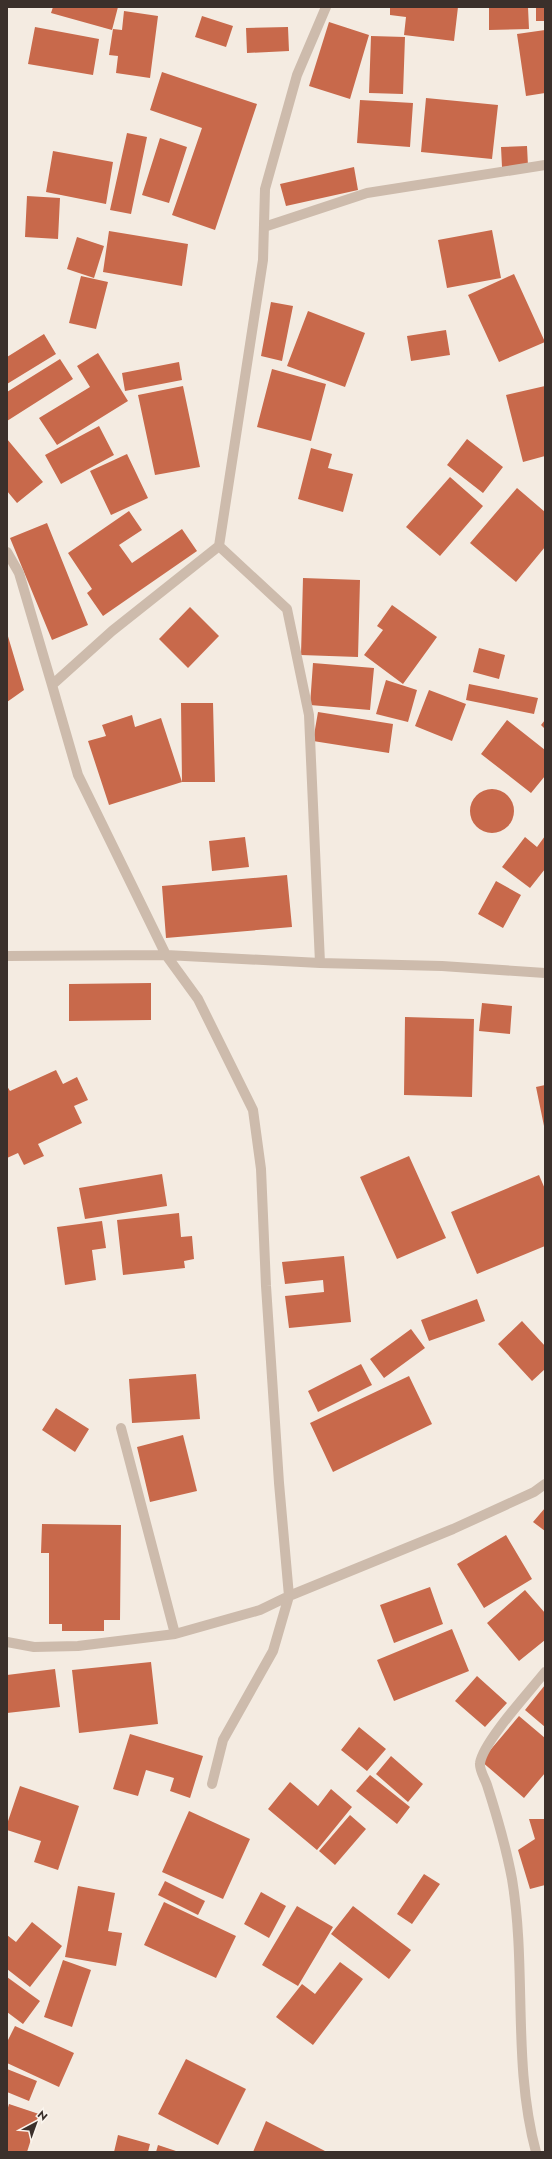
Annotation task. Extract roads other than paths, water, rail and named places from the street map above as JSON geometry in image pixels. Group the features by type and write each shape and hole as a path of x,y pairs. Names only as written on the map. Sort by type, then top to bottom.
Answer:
{"street":[{"path":"52,685 112,632 219,546 263,260 265,189 297,75 326,7"},
{"path":"264,227 368,193 545,165"},
{"path":"219,546 287,609 308,715 320,963"},
{"path":"7,552 19,573 78,776 166,955 198,1000 253,1110 261,1169 267,1302 279,1484 289,1596 273,1650 223,1740 212,1784"},
{"path":"7,956 166,955 320,963 442,966 545,973"},
{"path":"121,1428 175,1634"},
{"path":"7,1642 34,1647 78,1646 175,1634 260,1610 289,1596 453,1529 534,1492 545,1484"},
{"path":"536,2152 530,2128 519,2028 517,1910 508,1859 497,1815 480,1764 487,1746 545,1672"}]}
